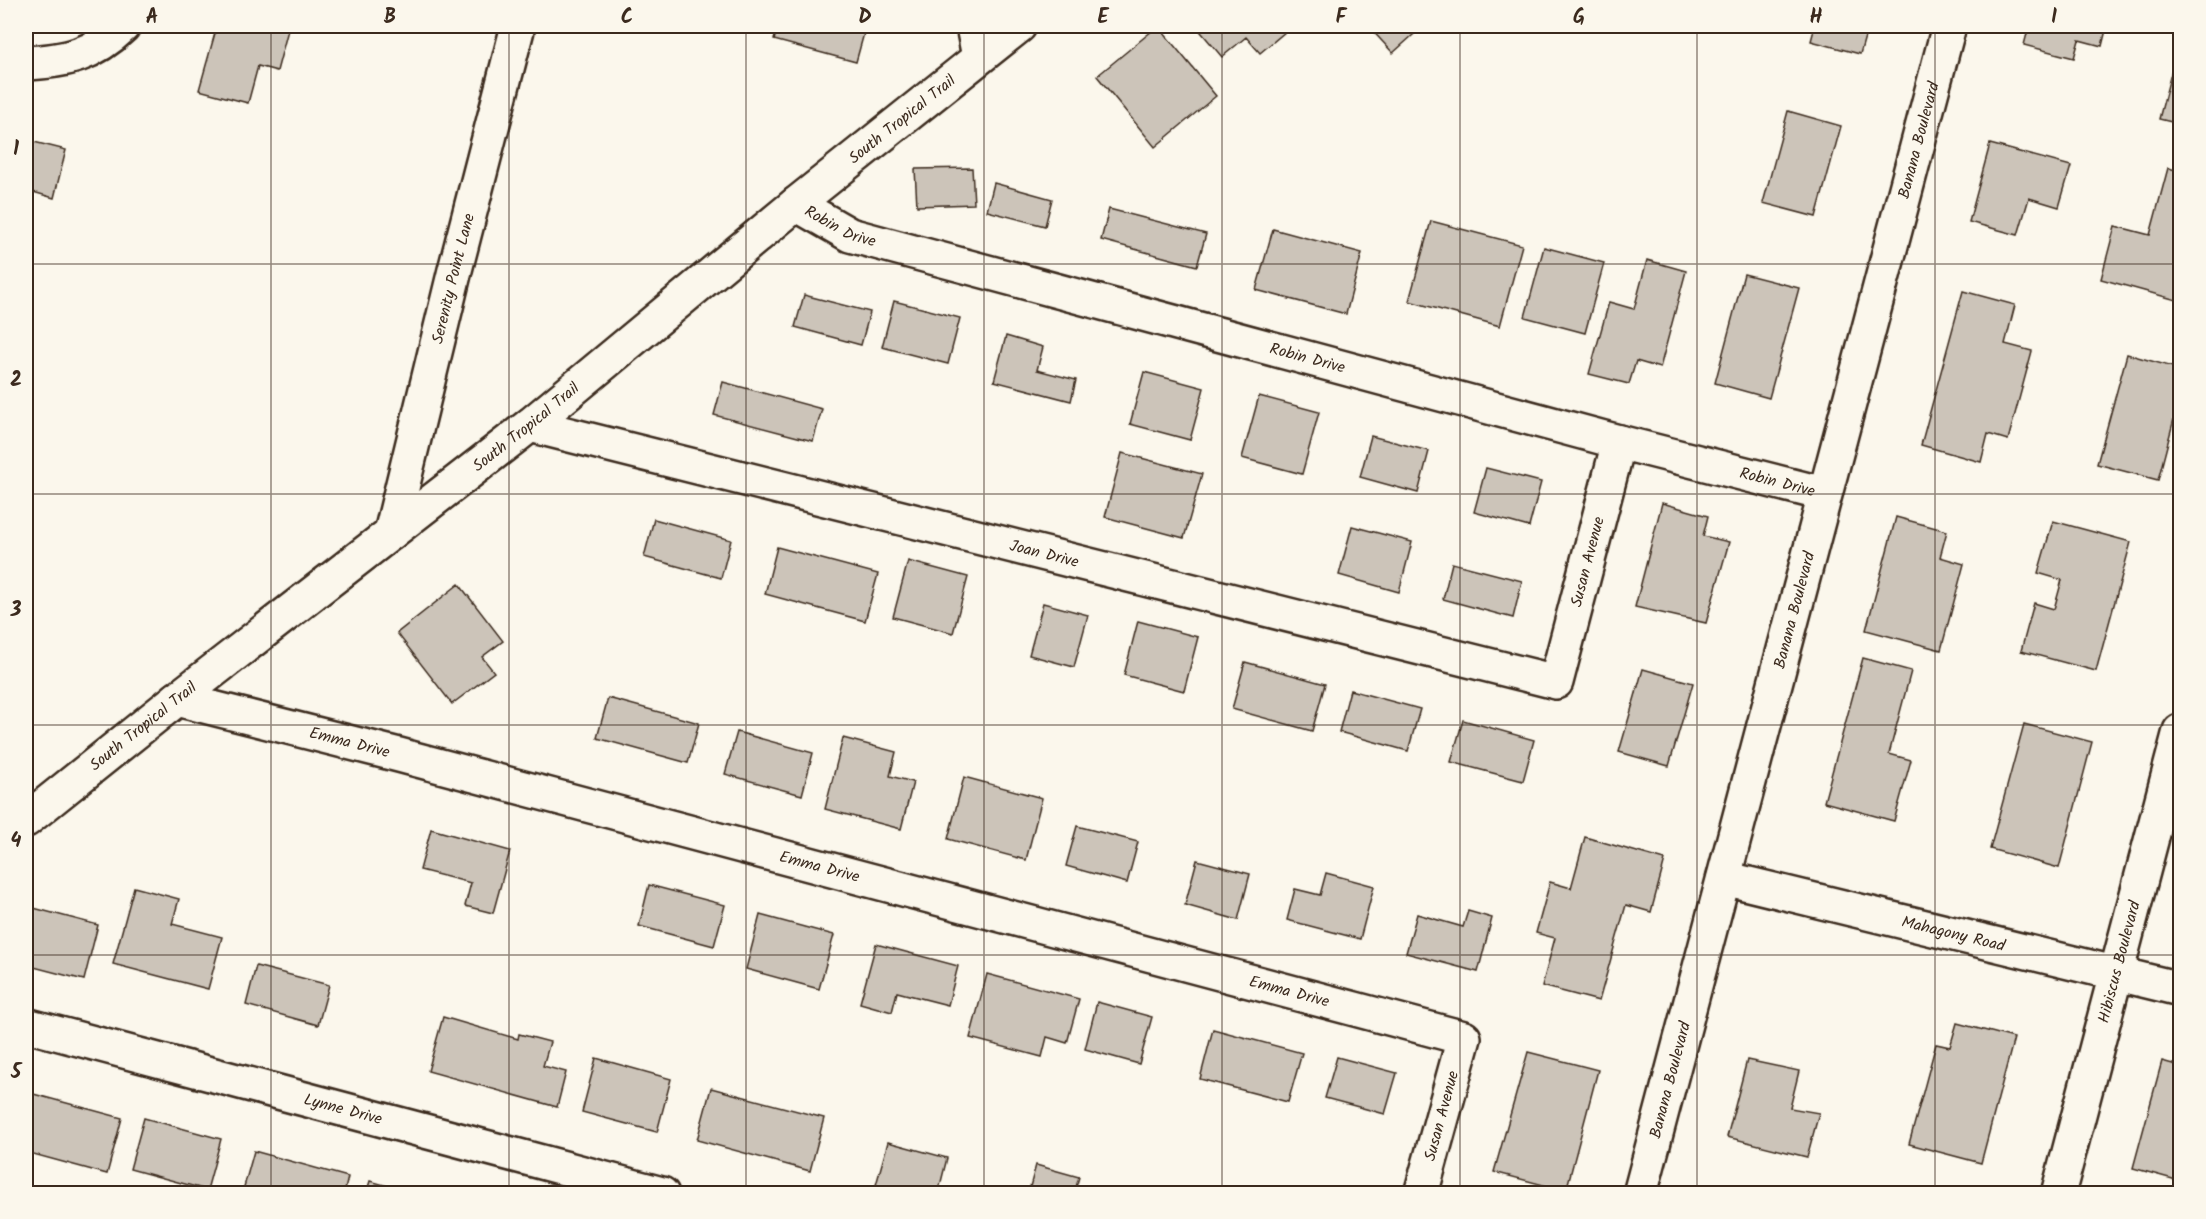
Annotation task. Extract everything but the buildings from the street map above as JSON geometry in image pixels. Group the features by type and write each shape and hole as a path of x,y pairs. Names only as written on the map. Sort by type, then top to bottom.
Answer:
{"street":[{"path":"26,63 58,60 86,53 110,39 123,26"},
{"name":"Serenity Point Lane","path":"391,532 518,26"},
{"path":"973,26 979,57"},
{"name":"South Tropical Trail","path":"26,820 177,699 530,425 796,204 1020,26"},
{"name":"Banana Boulevard","path":"1640,1194 1949,26"},
{"name":"Robin Drive","path":"796,204 850,235 1619,442 1824,494"},
{"name":"Joan Drive","path":"530,425 1556,682"},
{"name":"Susan Avenue","path":"1556,682 1619,442"},
{"name":"Emma Drive","path":"177,699 399,755 1464,1038"},
{"name":"Hibiscus Boulevard","path":"2058,1194 2181,731"},
{"name":"Mahagony Road","path":"1724,878 2181,989"},
{"name":"Lynne Drive","path":"26,1025 663,1194"},
{"name":"Susan Avenue","path":"1421,1194 1464,1038"}]}
